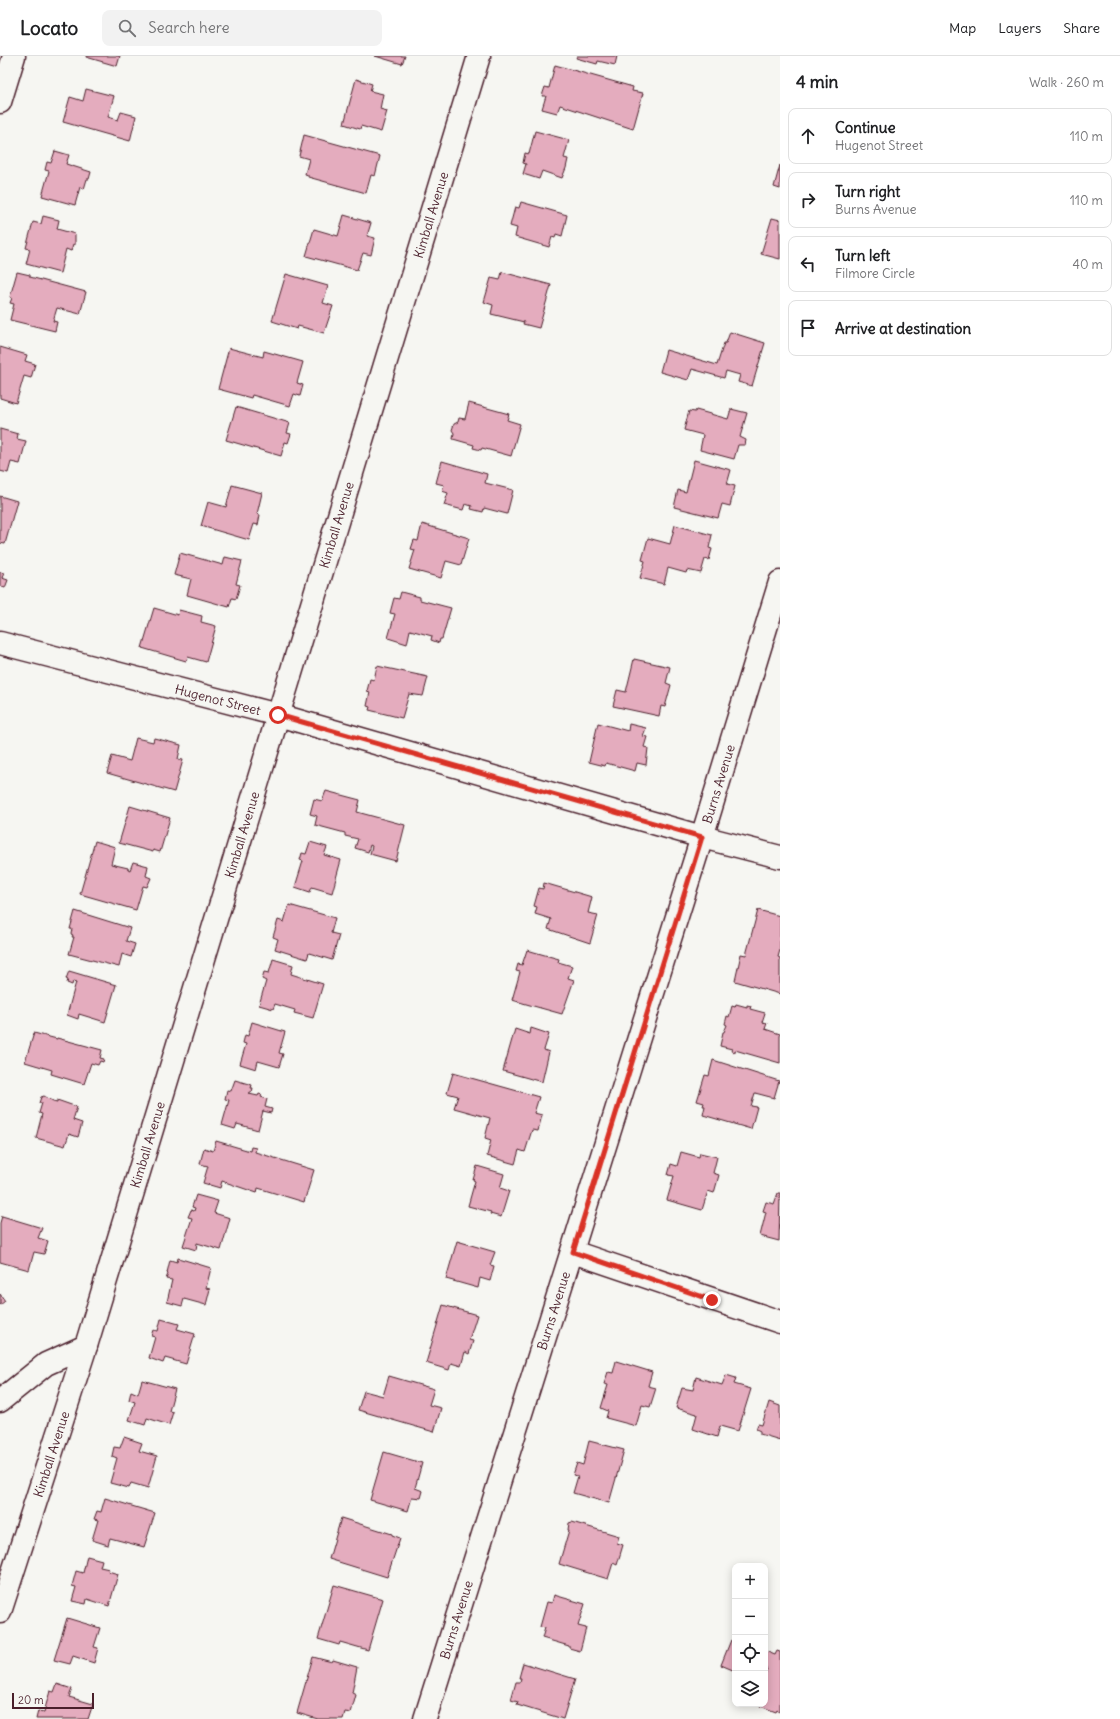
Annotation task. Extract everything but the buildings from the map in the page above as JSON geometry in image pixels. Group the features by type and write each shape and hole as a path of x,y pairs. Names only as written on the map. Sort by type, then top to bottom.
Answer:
{"street":[{"path":"0,102 14,56"},
{"name":"Kimball Avenue","path":"0,1612 86,1346 479,56"},
{"name":"Burns Avenue","path":"425,1719 573,1252 780,582"},
{"name":"Hugenot Street","path":"0,643 278,715 702,837 780,857"},
{"path":"573,1252 780,1322"},
{"path":"0,1401 46,1364 86,1346"}],"route":[{"path":"278,715 702,837 573,1252 712,1300"}]}
